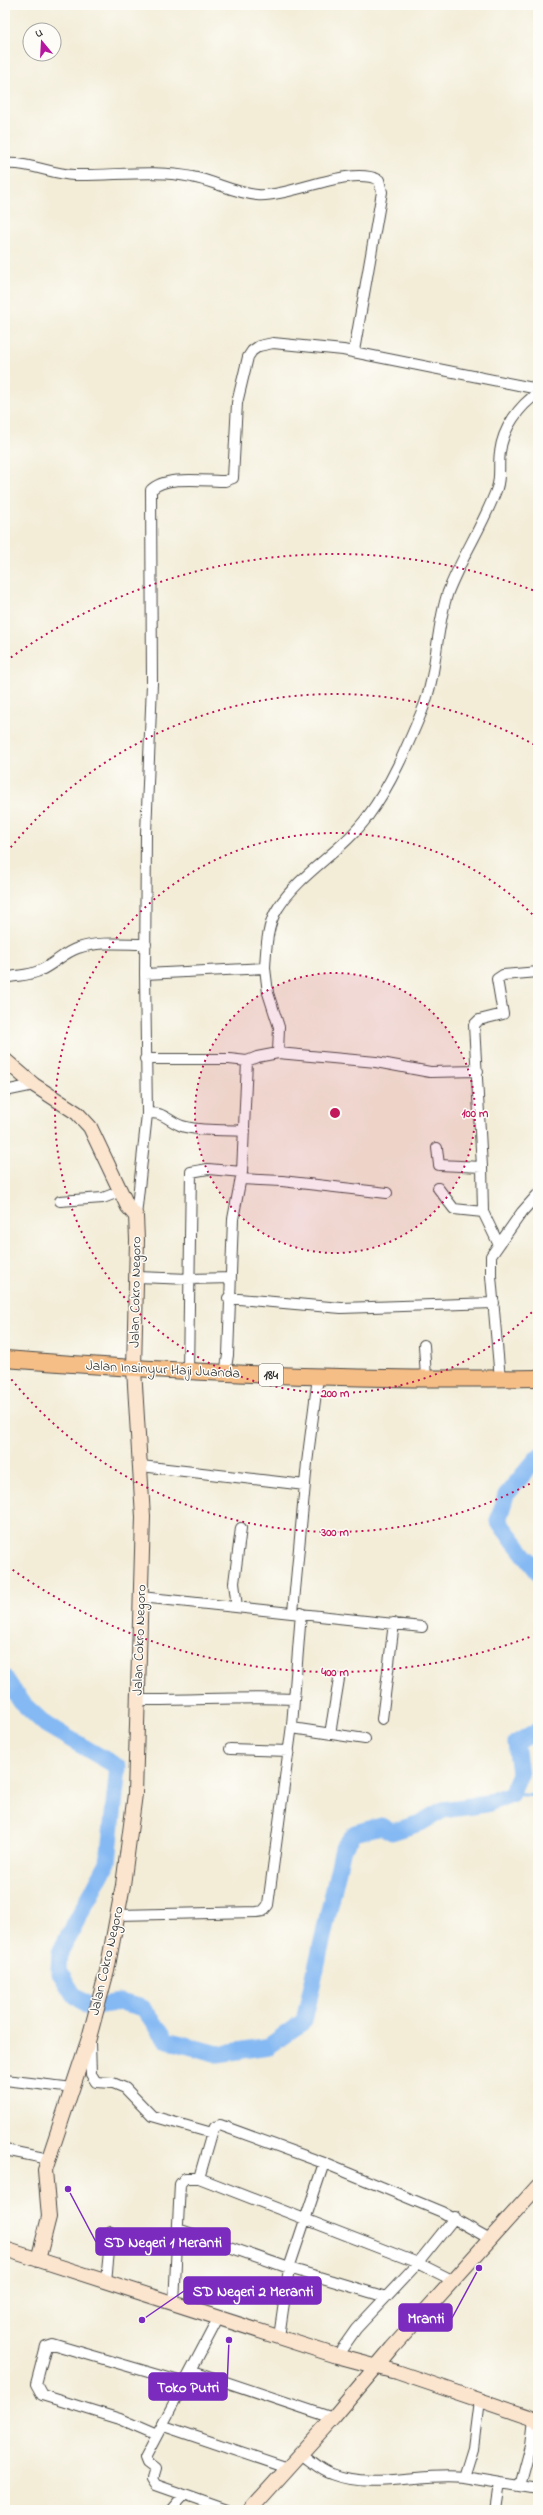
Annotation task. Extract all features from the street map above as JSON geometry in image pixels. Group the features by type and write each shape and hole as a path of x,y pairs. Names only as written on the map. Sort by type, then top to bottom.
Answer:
{"main road":[{"name":"Jalan Insinyur Haji Juanda","path":"5,1360 225,1374 318,1377 538,1378"}],"street":[{"path":"5,164 22,165 74,175 186,176 256,195 285,192 321,182 345,179 368,177 379,180 382,192 354,351"},
{"path":"136,1216 147,1114 145,974 146,834 152,683 152,490 156,486 169,481 225,481 233,478 237,403 248,357 252,351 259,346 273,343 354,351 538,390"},
{"path":"278,1053 279,1027 268,993 264,968 268,936 277,908 294,888 339,848 368,817 391,779 414,730 429,691 448,594 497,487 500,452 506,431 525,404 538,393"},
{"path":"5,978 31,974 42,970 68,953 86,946 100,944 146,944"},
{"path":"145,974 264,968"},
{"path":"498,1243 483,1212 478,1071 474,1025 479,1020 503,1014 497,978 503,975 538,972"},
{"path":"146,1059 229,1059 247,1061 257,1057 278,1053 376,1062 430,1072 478,1071"},
{"name":"Jalan Cokro Negoro","path":"5,1060 34,1085 77,1112 90,1127 128,1207 136,1216 137,1277 134,1369 143,1517 135,1794 118,1915 107,1970 89,2038 48,2159 45,2182 48,2228 38,2260"},
{"path":"225,1374 228,1356 228,1298 231,1278 233,1219 242,1176 247,1061"},
{"path":"5,1091 34,1085"},
{"path":"147,1114 155,1112 162,1114 182,1126 245,1131"},
{"path":"437,1148 439,1165 482,1167"},
{"path":"188,1372 191,1172 208,1169 242,1176 387,1193"},
{"path":"438,1188 454,1209 483,1212"},
{"path":"60,1200 103,1198 121,1191"},
{"path":"500,1378 490,1264 491,1256 498,1243 538,1194"},
{"path":"137,1277 190,1279 231,1278"},
{"path":"228,1298 341,1308 494,1303"},
{"path":"424,1345 426,1378"},
{"path":"118,1915 240,1913 257,1912 266,1908 272,1885 292,1728 297,1612 305,1485 318,1377"},
{"path":"141,1466 305,1485"},
{"path":"237,1607 234,1583 242,1528"},
{"path":"141,1597 297,1612 422,1627"},
{"path":"382,1719 394,1623"},
{"path":"330,1734 339,1679"},
{"path":"138,1700 188,1700 254,1696 294,1699"},
{"path":"292,1728 365,1739"},
{"path":"230,1749 289,1751"},
{"path":"89,2038 92,2074 96,2082 113,2083 125,2088 152,2116 212,2133"},
{"path":"5,2080 73,2088"},
{"path":"198,2178 212,2133 216,2126 228,2126 324,2163 455,2217 490,2239"},
{"path":"5,2150 48,2159"},
{"path":"279,2337 289,2268 324,2163"},
{"path":"174,2303 179,2189 182,2180 188,2177 198,2178 306,2219 418,2263 454,2281"},
{"path":"250,2510 538,2186"},
{"path":"337,2356 356,2329 418,2263 455,2217"},
{"path":"178,2229 289,2268 386,2297"},
{"path":"106,2281 111,2232"},
{"path":"5,2249 536,2419 520,2486"},
{"path":"218,2317 193,2371 145,2458 155,2470 153,2483 227,2510"},
{"path":"157,2436 120,2419 42,2395 36,2384 46,2346 52,2344 186,2383"},
{"path":"193,2371 333,2418"},
{"path":"464,2477 472,2448 479,2400"},
{"path":"164,2426 288,2468"},
{"path":"301,2454 332,2474 360,2480 440,2475 464,2477 538,2489"},
{"path":"496,2510 500,2483"},
{"path":"171,2510 184,2495"}],"waterway":[{"path":"538,1457 506,1495 498,1521 538,1572"},
{"path":"5,1678 21,1702 46,1725 118,1767 108,1862 60,1952 59,1971 73,1994 90,2007 120,2002 143,2008 167,2040 218,2054 269,2046 304,2021 343,1848 355,1833 381,1826 392,1832 420,1823 443,1810 486,1804 511,1794 520,1774 516,1743 538,1730"},
{"path":"511,1794 538,1796"}],"place":[{"name":"SD Negeri 1 Meranti","path":"68,2189"},
{"name":"Mranti","path":"479,2268"},
{"name":"SD Negeri 2 Meranti","path":"142,2320"},
{"name":"Toko Putri","path":"229,2340"}]}
